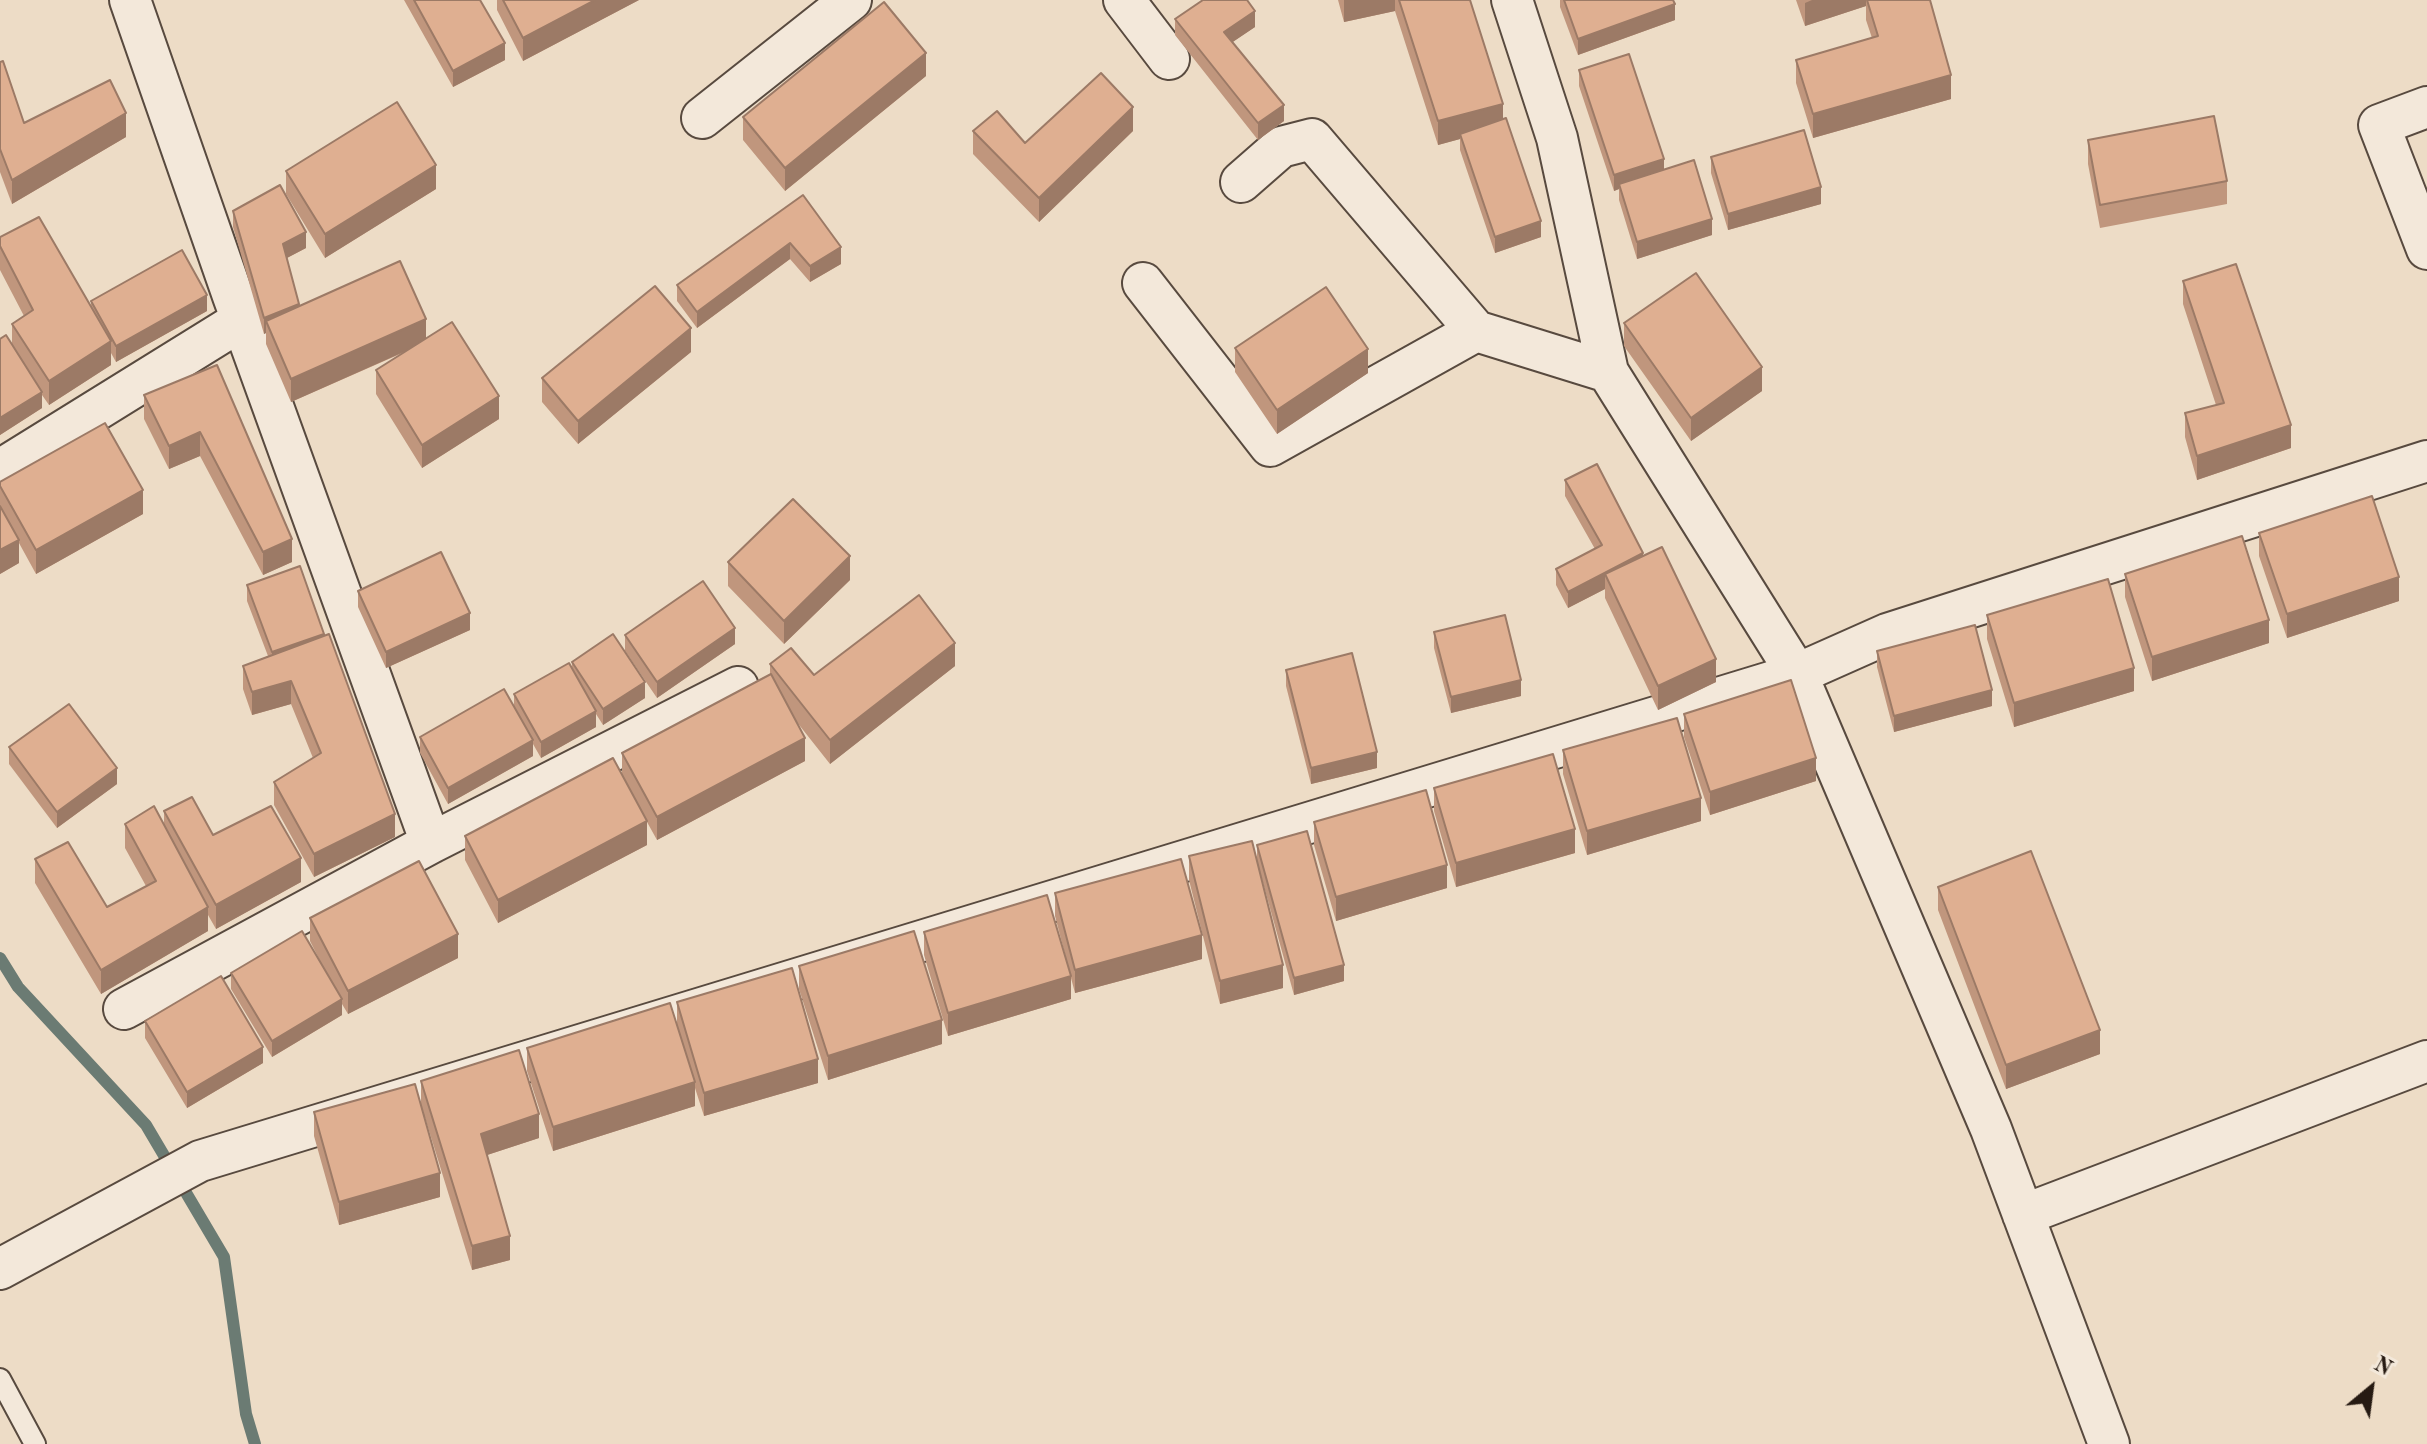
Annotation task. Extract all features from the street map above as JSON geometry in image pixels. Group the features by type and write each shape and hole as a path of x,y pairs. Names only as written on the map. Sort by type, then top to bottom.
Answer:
{"street":[{"path":"130,0 431,843"},
{"path":"702,118 851,0"},
{"path":"1124,0 1169,59"},
{"path":"1512,0 1557,138 1608,372 1797,674 1991,1129 2109,1444"},
{"path":"2427,107 2379,125 2427,249"},
{"path":"1241,182 1281,147 1312,139 1476,331 1608,372"},
{"path":"1143,283 1270,446 1476,331"},
{"path":"0,470 242,320"},
{"path":"0,1269 200,1161 1797,674 1887,634 2427,461"},
{"path":"124,1009 431,843 738,687"},
{"path":"2023,1215 2427,1061"}],"lane":[{"path":"0,1379 35,1444"}],"building":[{"path":"414,0 480,0 505,43 453,71"},
{"path":"503,0 595,0 523,38"},
{"path":"1203,0 1247,0 1255,11 1224,32 1284,105 1258,123 1175,19"},
{"path":"1399,0 1470,0 1503,104 1438,121"},
{"path":"1564,0 1673,0 1675,4 1578,39"},
{"path":"1867,0 1930,0 1951,75 1813,114 1796,60 1878,36"},
{"path":"884,2 926,53 785,168 743,117"},
{"path":"1629,54 1664,159 1614,175 1579,70"},
{"path":"3,61 24,123 110,80 126,113 12,180 0,149 0,62"},
{"path":"1101,73 1133,107 1039,198 973,131 997,111 1025,143"},
{"path":"397,102 436,165 325,234 286,171"},
{"path":"2214,116 2227,181 2100,205 2088,140"},
{"path":"1506,118 1541,221 1495,237 1460,134"},
{"path":"1804,130 1821,187 1728,214 1711,157"},
{"path":"1694,160 1712,219 1637,242 1619,184"},
{"path":"280,185 306,232 283,244 299,304 264,318 233,211"},
{"path":"803,195 841,247 810,266 790,243 697,312 677,285"},
{"path":"39,217 111,341 49,381 12,324 33,310 0,246 0,237"},
{"path":"182,250 207,295 116,346 91,301"},
{"path":"400,261 426,319 291,379 266,321"},
{"path":"2236,264 2291,425 2197,456 2185,413 2224,403 2183,281"},
{"path":"1696,273 1762,367 1691,418 1624,323"},
{"path":"655,286 691,328 578,421 542,378"},
{"path":"1326,287 1368,349 1277,410 1235,348"},
{"path":"452,322 499,396 422,445 376,370"},
{"path":"6,335 42,392 0,418 0,339"},
{"path":"217,365 292,539 263,552 200,432 169,446 144,395"},
{"path":"105,423 143,490 36,550 0,482"},
{"path":"1597,464 1643,553 1568,592 1556,569 1602,545 1565,480"},
{"path":"2372,496 2399,577 2287,614 2259,533"},
{"path":"793,499 850,556 784,621 728,562"},
{"path":"0,506 19,540 0,550"},
{"path":"2242,536 2269,620 2152,657 2125,574"},
{"path":"1662,547 1716,659 1658,686 1605,574"},
{"path":"441,552 470,613 386,652 358,591"},
{"path":"300,566 324,634 272,652 247,585"},
{"path":"2108,579 2134,668 2014,703 1987,615"},
{"path":"703,581 735,628 657,682 625,635"},
{"path":"919,595 955,643 830,740 770,664 791,648 814,675"},
{"path":"1505,615 1521,680 1451,697 1434,632"},
{"path":"1975,625 1992,690 1894,716 1877,651"},
{"path":"329,634 395,814 314,854 274,782 321,753 291,681 252,692 243,666"},
{"path":"613,634 645,682 603,709 572,662"},
{"path":"1352,653 1377,752 1311,768 1286,670"},
{"path":"569,663 596,711 541,742 514,694"},
{"path":"771,674 805,738 657,817 622,753"},
{"path":"1791,680 1816,758 1710,792 1684,714"},
{"path":"504,689 533,740 448,788 420,737"},
{"path":"69,704 117,768 57,812 9,747"},
{"path":"1677,718 1701,798 1587,831 1563,750"},
{"path":"1553,754 1575,829 1456,863 1434,788"},
{"path":"613,758 647,821 498,900 465,836"},
{"path":"1426,790 1447,865 1336,897 1314,822"},
{"path":"192,797 213,835 271,806 301,858 216,905 164,811"},
{"path":"154,806 208,907 101,970 35,859 68,842 107,907 156,881 125,824"},
{"path":"1307,831 1344,965 1294,978 1257,845"},
{"path":"1252,841 1283,965 1220,981 1189,856"},
{"path":"2031,851 2100,1030 2006,1065 1938,887"},
{"path":"1181,859 1202,935 1075,970 1055,893"},
{"path":"419,861 458,934 348,991 310,918"},
{"path":"1047,895 1071,976 948,1013 924,932"},
{"path":"302,931 342,999 272,1041 231,973"},
{"path":"914,931 942,1020 828,1056 799,966"},
{"path":"792,968 818,1059 704,1093 677,1002"},
{"path":"221,976 263,1047 187,1092 145,1021"},
{"path":"670,1003 695,1082 553,1127 527,1048"},
{"path":"519,1050 539,1114 481,1134 510,1236 472,1246 421,1081"},
{"path":"415,1084 440,1173 339,1202 314,1112"}],"waterway":[{"path":"0,958 18,987 146,1125 224,1257 246,1414 255,1444"}]}
